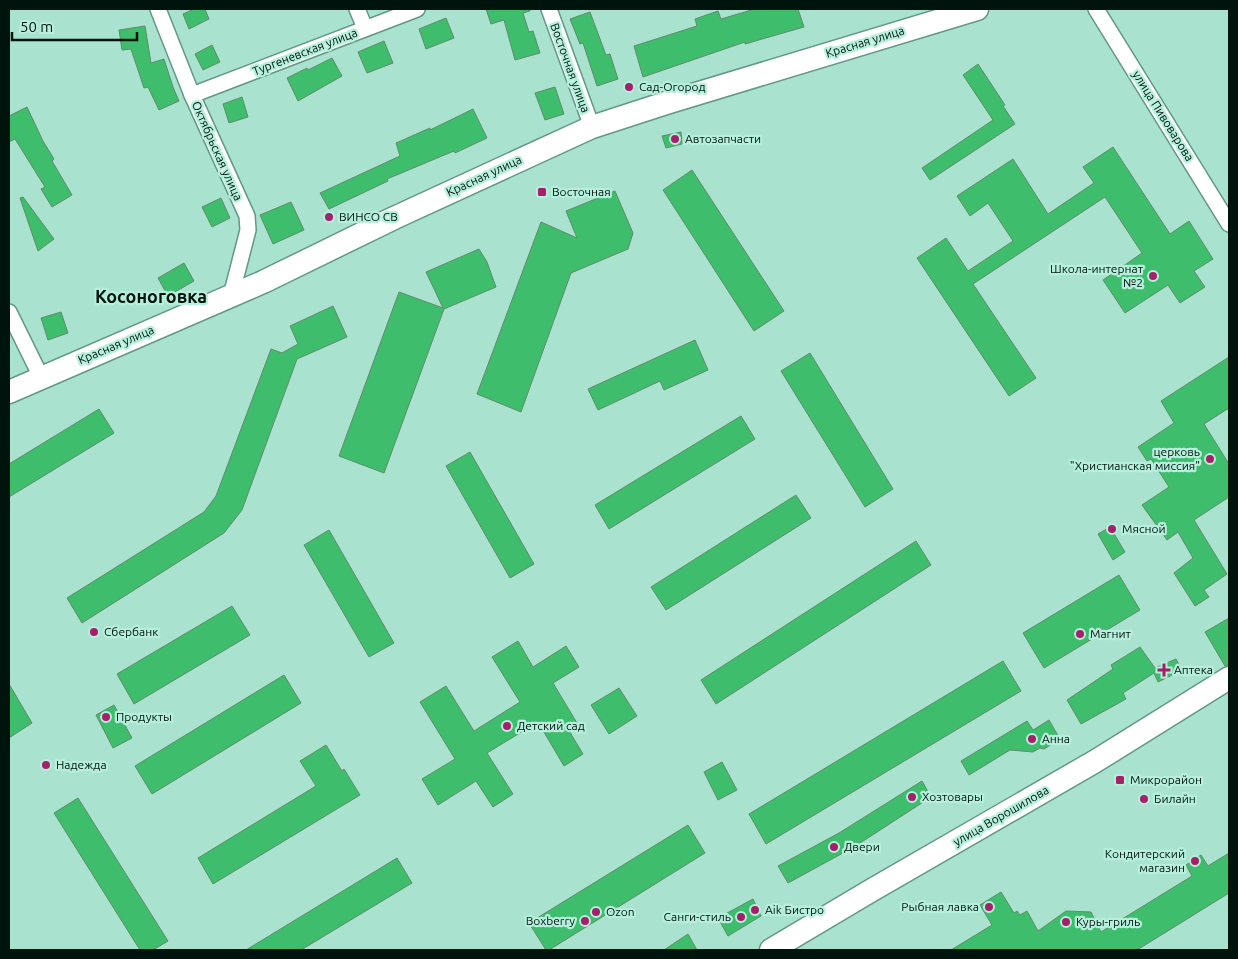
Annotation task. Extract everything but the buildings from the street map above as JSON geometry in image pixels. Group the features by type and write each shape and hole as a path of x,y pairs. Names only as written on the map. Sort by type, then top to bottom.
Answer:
{"street":[{"name":"Октябрьская улица","path":"158,9 192,95 247,216 247,238 231,296"},
{"path":"357,9 365,28"},
{"name":"Тургеневская улица","path":"192,95 417,9"},
{"name":"Восточная улица","path":"549,9 592,127"},
{"name":"Красная улица","path":"9,392 263,282 394,218 592,127 666,102 977,9"},
{"name":"улица Пивоварова","path":"1096,9 1229,224"},
{"path":"9,312 41,377"},
{"name":"улица Ворошилова","path":"771,950 1094,762 1229,678"}],"place":[{"name":"Сад-Огород","path":"629,87"},
{"name":"Автозапчасти","path":"675,139"},
{"name":"Восточная","path":"542,192"},
{"name":"ВИНСО СВ","path":"329,217"},
{"name":"Школа-интернат №2","path":"1153,276"},
{"name":"церковь \"Христианская миссия\"","path":"1210,459"},
{"name":"Мясной","path":"1112,529"},
{"name":"Сбербанк","path":"94,632"},
{"name":"Магнит","path":"1080,634"},
{"name":"Аптека","path":"1164,670"},
{"name":"Продукты","path":"106,717"},
{"name":"Детский сад","path":"507,726"},
{"name":"Анна","path":"1032,739"},
{"name":"Надежда","path":"46,765"},
{"name":"Микрорайон","path":"1120,780"},
{"name":"Хозтовары","path":"912,797"},
{"name":"Билайн","path":"1144,799"},
{"name":"Двери","path":"834,847"},
{"name":"Кондитерский магазин","path":"1195,861"},
{"name":"Рыбная лавка","path":"989,907"},
{"name":"Aik Бистро","path":"755,910"},
{"name":"Ozon","path":"596,912"},
{"name":"Санги-стиль","path":"741,917"},
{"name":"Boxberry","path":"585,921"},
{"name":"Куры-гриль","path":"1066,922"}],"district":[{"name":"Косоноговка","path":"151,297"}]}
